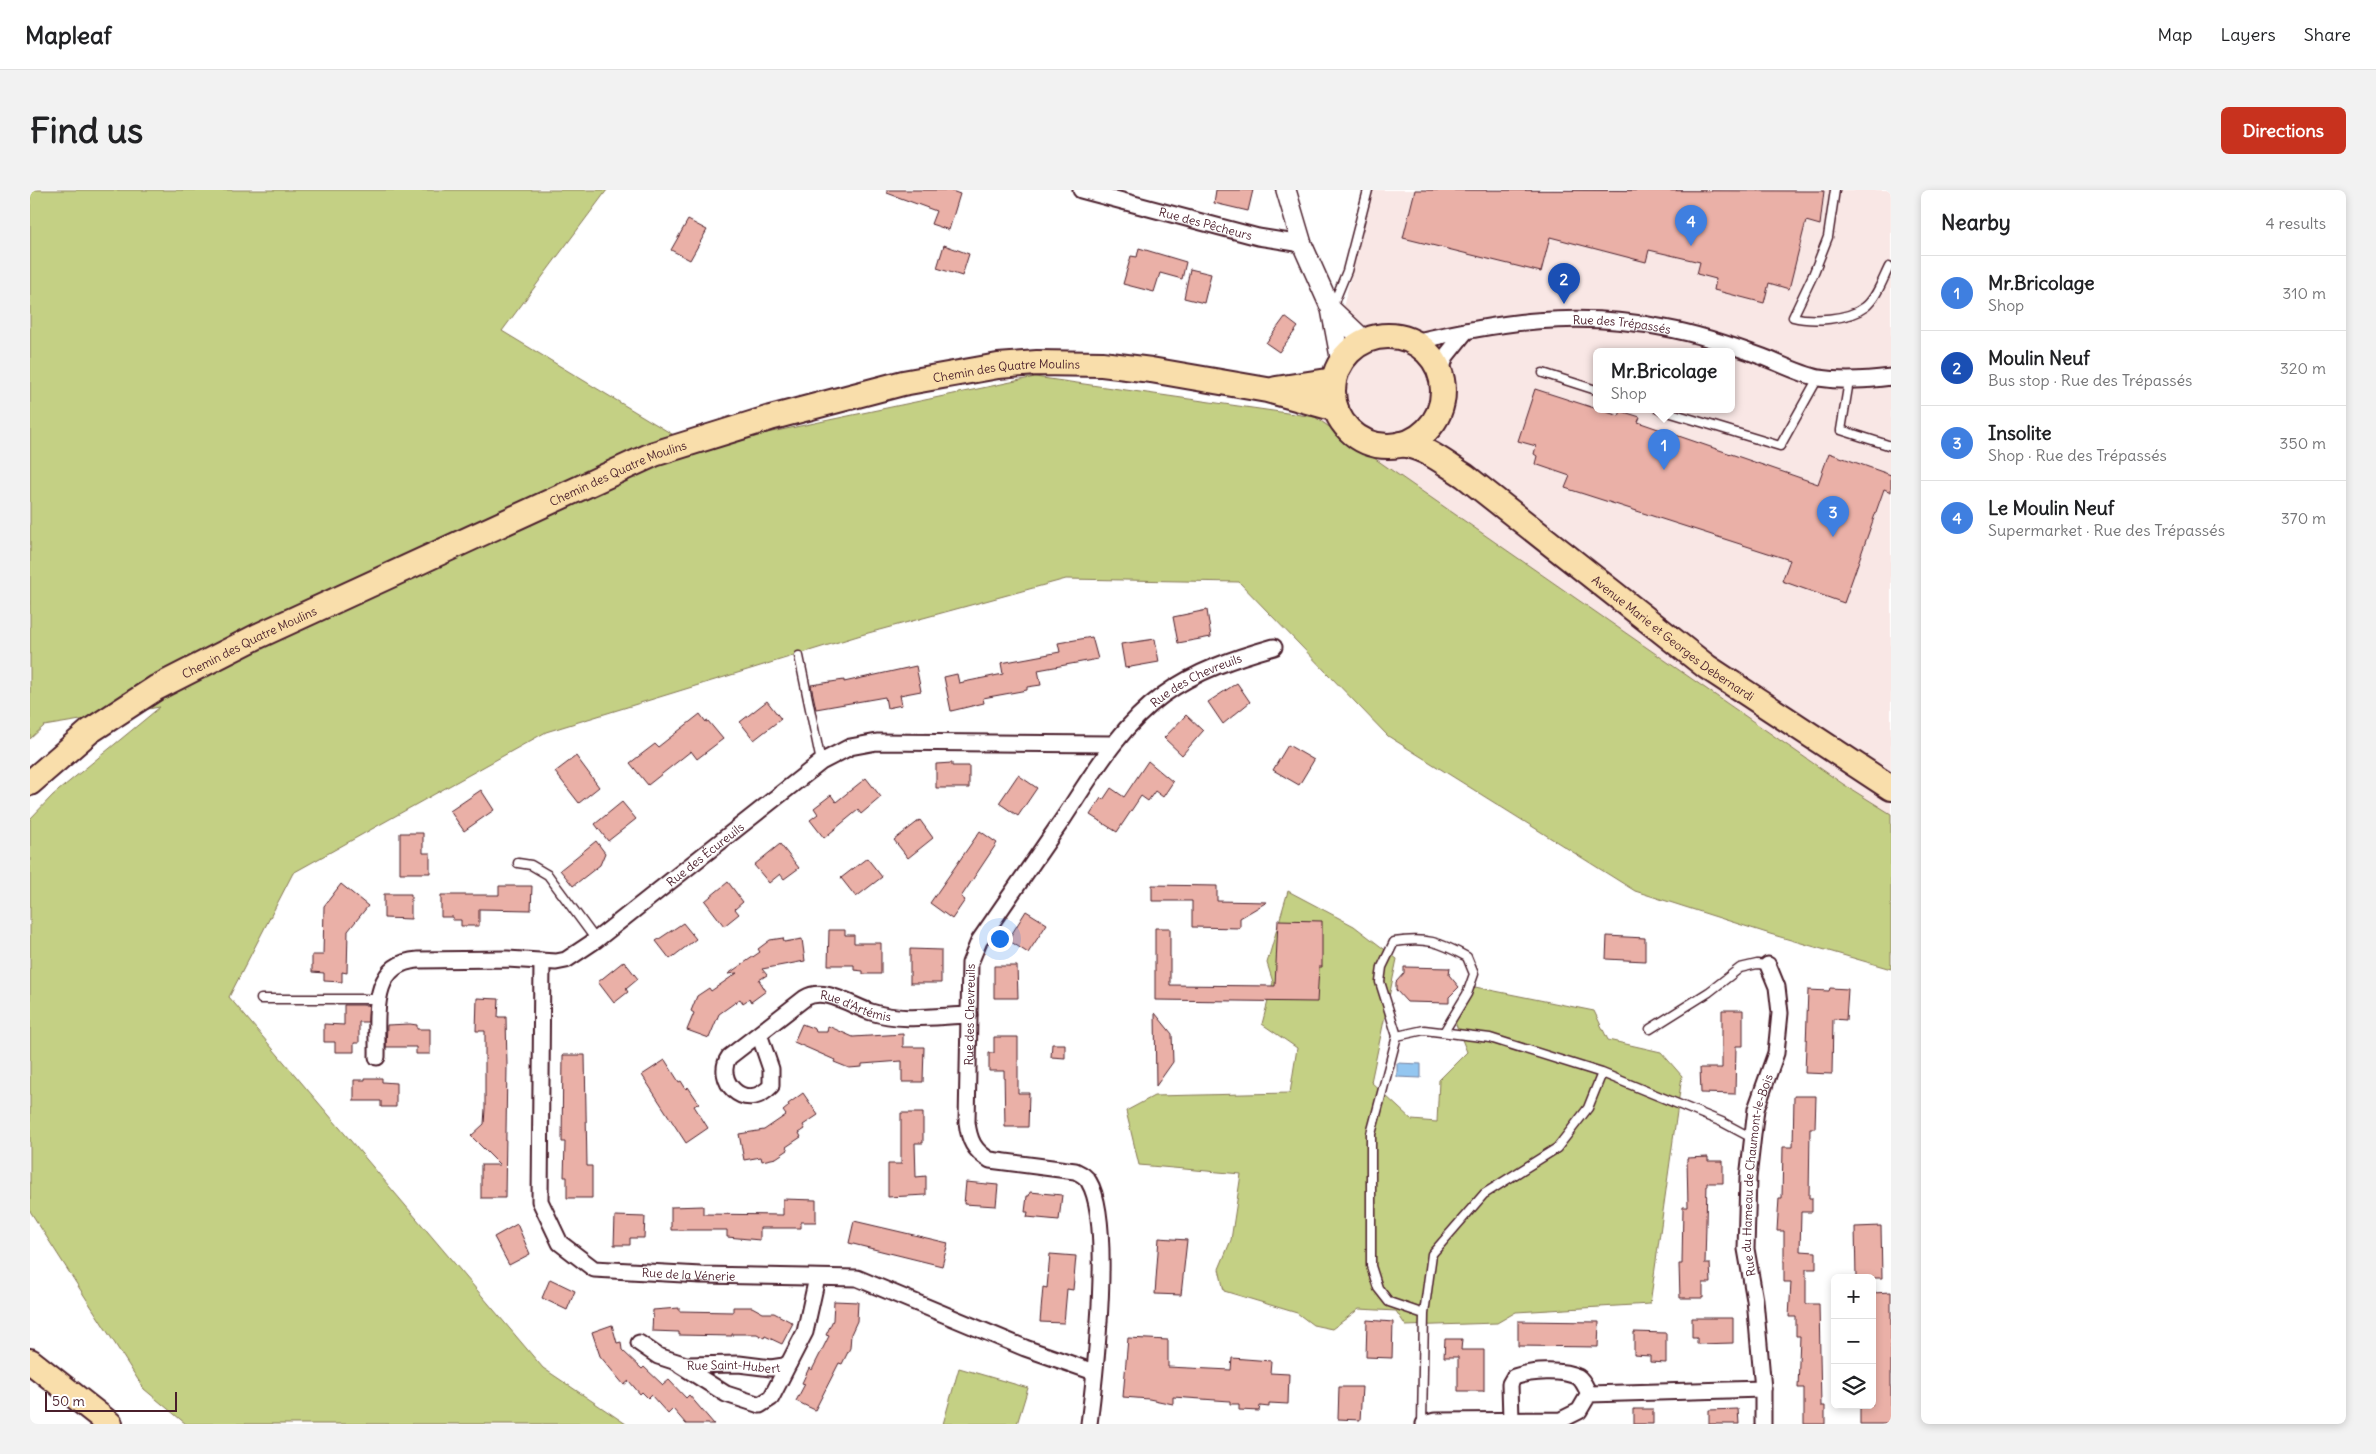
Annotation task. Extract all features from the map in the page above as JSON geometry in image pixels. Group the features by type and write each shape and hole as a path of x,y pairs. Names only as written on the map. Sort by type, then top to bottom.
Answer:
{"main road":[{"path":"1381,336 1398,336 1414,342 1434,360 1440,373 1443,388 1442,404 1436,418 1427,430 1415,439 1401,444 1385,446 1369,443 1355,435 1344,424 1336,409 1333,393 1338,371 1351,350 1365,341 1381,336"},
{"name":"Chemin des Quatre Moulins","path":"30,783 90,731 156,688 267,632 654,454 858,394 903,383 998,366 1037,363 1102,364 1152,370 1267,390 1336,409"},
{"name":"Chemin des Quatre Moulins","path":"1267,390 1338,371"},
{"name":"Avenue Marie et Georges Debernardi","path":"1436,418 1446,449 1465,476"},
{"name":"Avenue Marie et Georges Debernardi","path":"1401,444 1416,446 1465,476 1707,667 1891,788"},
{"path":"30,1361 110,1424"}],"street":[{"name":"Rue des Pêcheurs","path":"1081,190 1258,237 1302,244"},
{"path":"1286,190 1302,244 1331,309 1338,371"},
{"path":"1331,309 1365,341"},
{"name":"Rue des Trépassés","path":"1414,342 1522,321 1585,319 1665,328 1739,348 1818,378 1849,381 1891,377"},
{"path":"1440,373 1446,356 1466,331"},
{"name":"Rue des Chevreuils","path":"1089,1424 1101,1267 1094,1193 1084,1176 1075,1171 990,1160 981,1156 968,1136 970,963 979,940 1113,744 1145,709 1209,668 1274,647"},
{"name":"Rue des Écureuils","path":"377,1057 378,999 388,973 406,961 566,960 596,940 821,762 850,746 877,742 1113,744"},
{"name":"Rue de la Vénerie","path":"542,961 540,1201 560,1243 594,1269 701,1275 857,1278 1025,1348 1094,1372"},
{"name":"Rue du Hameau de Chaumont-le-Bois","path":"1763,1424 1763,1389 1754,1300 1746,1249 1748,1178 1756,1109 1776,1053 1780,1013 1777,987 1768,965"},
{"name":"Rue d'Artémis","path":"759,1034 805,998 817,994 893,1017 968,1014"},
{"name":"Rue Saint-Hubert","path":"639,1343 658,1356 677,1363 726,1394 760,1405 771,1398 805,1332 817,1278"},
{"name":"Rue Saint-Hubert","path":"677,1363 739,1364 778,1368 789,1363"},
{"path":"1511,1420 1510,1384 1514,1376 1564,1372 1580,1378 1590,1394"},
{"path":"1590,1394 1763,1389"},
{"path":"1423,1424 1435,1420 1560,1420 1580,1411 1590,1394"}],"lane":[{"path":"1331,309 1347,272 1368,190"},
{"path":"1835,190 1828,236 1793,317 1806,320 1834,318 1865,307 1890,269 1891,258"},
{"path":"1543,373 1593,389"},
{"path":"1671,413 1780,446 1818,378"},
{"path":"1849,381 1841,430 1891,446"},
{"path":"799,656 821,762"},
{"path":"518,862 532,865 548,875 596,940"},
{"path":"1424,1314 1389,1302 1378,1288 1371,1266 1371,1134 1397,1036 1380,982 1382,966 1394,942 1411,940 1440,943 1468,957 1474,974 1467,994 1444,1032"},
{"path":"1650,1029 1709,992 1740,968 1757,964 1768,965"},
{"path":"261,999 378,999"},
{"path":"1397,1036 1424,1030 1490,1038 1602,1073 1722,1122 1752,1138"},
{"path":"1423,1424 1424,1314 1432,1254 1484,1194 1557,1148 1588,1108 1602,1073"}],"shaded area":[{"path":"1373,190 1891,190 1891,814 1843,784 1315,417"}],"green space":[{"path":"30,190 607,190 502,331 695,448 1035,377 1315,417 1843,784 1891,814 1891,969 1770,934 1635,891 1388,736 1239,582 1066,579 861,635 546,732 293,873 229,997 543,1368 626,1424 186,1424 144,1389 30,1211 30,819 53,795 160,707 44,726 30,739"},
{"path":"1288,891 1354,926 1397,959 1371,1082 1412,1120 1437,1122 1439,1080 1467,1052 1455,1022 1475,987 1594,1011 1608,1040 1661,1052 1682,1076 1650,1304 1516,1312 1497,1323 1406,1326 1396,1311 1359,1309 1332,1329 1313,1325 1297,1313 1224,1291 1219,1269 1231,1240 1241,1174 1139,1165 1126,1111 1154,1096 1290,1093 1297,1048 1262,1024 1273,982 1267,963"},
{"path":"959,1368 1028,1388 1017,1424 943,1424"}],"water":[{"path":"1397,1063 1421,1064 1421,1078 1397,1077"}],"building":[{"path":"887,190 949,190 960,194 949,230 931,224 936,211 887,193"},
{"path":"1216,190 1253,190 1248,211 1214,203"},
{"path":"1415,190 1824,191 1820,225 1806,221 1789,289 1769,283 1764,303 1714,290 1716,279 1697,274 1700,262 1649,250 1646,262 1550,237 1541,272 1403,238"},
{"path":"688,220 707,230 690,260 671,250"},
{"path":"944,245 969,254 962,276 937,268"},
{"path":"1139,248 1186,262 1182,279 1160,273 1154,292 1123,284 1131,256 1137,257"},
{"path":"1190,269 1211,274 1204,303 1184,298"},
{"path":"1285,317 1298,327 1279,352 1266,343"},
{"path":"1535,389 1593,408 1593,413 1610,413 1619,416 1620,413 1627,413 1640,417 1638,422 1818,484 1829,453 1891,475 1891,492 1884,489 1844,603 1782,581 1790,560 1565,488 1570,476 1535,464 1537,456 1534,454 1536,446 1518,441"},
{"path":"1207,610 1211,637 1178,643 1173,617"},
{"path":"1092,637 1098,659 1038,670 1041,685 1027,687 1027,690 983,698 984,703 951,711 944,677 957,674 959,683 1003,674 1001,663 1060,652 1058,643"},
{"path":"1155,639 1159,662 1125,668 1121,644"},
{"path":"916,666 921,691 900,695 902,705 887,708 885,697 816,709 811,685 844,680 844,682"},
{"path":"1237,683 1250,702 1223,724 1208,702"},
{"path":"767,701 781,719 754,740 740,722"},
{"path":"700,714 723,739 697,759 691,751 648,785 630,763 655,744 658,747"},
{"path":"1186,715 1203,731 1182,755 1164,738"},
{"path":"1288,745 1314,760 1299,785 1273,770"},
{"path":"576,756 599,787 579,803 555,772"},
{"path":"1148,761 1173,782 1163,797 1155,791 1148,801 1141,796 1117,832 1090,815 1101,798 1103,800 1111,788 1124,797"},
{"path":"952,763 952,766 969,766 969,788 936,788 936,764"},
{"path":"1018,775 1037,788 1018,816 999,803"},
{"path":"866,778 881,797 861,814 858,810 824,838 810,820 818,814 814,808 831,795 836,802"},
{"path":"481,790 494,810 464,831 450,811"},
{"path":"622,802 636,819 608,841 595,824"},
{"path":"920,820 933,838 908,858 894,840"},
{"path":"980,831 997,843 961,897 965,900 952,919 930,903"},
{"path":"400,833 423,833 423,853 430,853 430,873 400,873"},
{"path":"596,841 605,853 600,865 573,886 560,870"},
{"path":"780,844 799,868 784,879 780,874 769,883 754,865"},
{"path":"867,858 882,877 856,897 841,878"},
{"path":"728,882 743,902 735,909 739,914 724,926 705,901"},
{"path":"341,884 368,906 348,931 347,973 342,972 342,982 324,981 324,973 312,972 312,955 323,955 324,906"},
{"path":"1152,885 1217,886 1217,901 1267,902 1240,918 1240,928 1192,927 1192,901 1152,901"},
{"path":"499,886 532,886 531,910 479,909 479,926 461,926 461,920 453,920 453,917 441,917 441,895 499,895"},
{"path":"384,894 411,894 411,919 384,918"},
{"path":"1026,911 1047,924 1028,953 1008,940"},
{"path":"1278,920 1322,921 1322,967 1319,967 1317,1002 1155,1000 1155,928 1170,928 1170,985 1275,986"},
{"path":"683,923 696,939 670,959 656,941"},
{"path":"829,930 845,930 845,935 854,935 854,943 881,943 881,974 863,974 863,971 854,970 854,965 828,965"},
{"path":"1607,936 1645,938 1645,961 1606,959"},
{"path":"783,938 784,942 802,939 805,961 762,969 767,975 759,980 766,991 751,1002 749,999 743,1003 740,999 719,1014 709,1038 687,1030 694,1013 691,1011 697,996 709,988 711,991 737,973 728,974 760,952 758,949 770,940"},
{"path":"910,949 941,950 941,983 910,983"},
{"path":"624,961 638,979 626,989 628,992 614,1003 598,982"},
{"path":"994,966 1017,966 1018,998 994,998"},
{"path":"1404,967 1450,968 1449,975 1459,987 1449,997 1449,1003 1407,1002 1396,990 1396,982 1404,973"},
{"path":"1830,988 1848,989 1846,1020 1833,1019 1832,1074 1805,1073 1808,990 1829,991"},
{"path":"477,998 499,999 498,1017 506,1017 505,1198 481,1198 481,1165 500,1165 471,1136 484,1124 485,1109 485,1031 476,1031"},
{"path":"344,1005 369,1005 368,1022 359,1022 359,1043 354,1043 354,1052 335,1052 335,1042 324,1042 324,1024 344,1025"},
{"path":"1722,1010 1743,1010 1743,1046 1736,1046 1735,1094 1701,1093 1700,1068 1722,1068"},
{"path":"1155,1013 1172,1034 1173,1062 1156,1086"},
{"path":"802,1024 815,1029 816,1032 827,1032 828,1026 853,1037 903,1034 903,1047 924,1047 923,1082 902,1082 902,1061 862,1064 862,1067 849,1068 834,1062 835,1060 794,1042"},
{"path":"387,1025 417,1025 417,1029 430,1029 430,1054 416,1054 416,1047 386,1047"},
{"path":"994,1037 1018,1037 1018,1093 1029,1093 1028,1127 1005,1127 1004,1071 989,1071 989,1053 994,1053"},
{"path":"1052,1044 1065,1044 1065,1058 1051,1057"},
{"path":"563,1055 585,1055 587,1166 592,1166 592,1198 567,1198 567,1177 564,1177 565,1142 562,1142"},
{"path":"665,1060 679,1082 681,1081 686,1089 688,1087 699,1103 694,1106 708,1128 686,1143 642,1075"},
{"path":"365,1078 382,1078 382,1082 396,1083 396,1107 381,1107 381,1101 354,1101 354,1080 365,1080"},
{"path":"803,1093 818,1115 803,1125 805,1129 799,1133 801,1137 786,1147 788,1150 776,1158 762,1161 761,1157 744,1160 739,1134 764,1130 786,1115 783,1111 789,1106 788,1104"},
{"path":"1794,1096 1816,1096 1815,1128 1810,1128 1809,1198 1812,1198 1812,1212 1801,1212 1800,1251 1816,1252 1816,1269 1806,1269 1806,1304 1819,1304 1821,1406 1825,1406 1825,1424 1804,1424 1804,1388 1798,1388 1800,1336 1796,1336 1796,1317 1789,1317 1791,1282 1784,1282 1784,1231 1777,1231 1779,1198 1782,1198 1783,1147 1793,1147"},
{"path":"901,1113 923,1113 923,1143 915,1143 916,1177 926,1176 926,1195 888,1197 888,1164 901,1164"},
{"path":"1708,1157 1708,1161 1723,1161 1723,1183 1707,1183 1705,1264 1710,1264 1711,1283 1703,1283 1703,1298 1680,1298 1679,1264 1682,1264 1683,1207 1688,1207 1687,1158"},
{"path":"966,1182 998,1185 996,1206 964,1204"},
{"path":"1030,1192 1062,1195 1059,1220 1027,1217 1028,1212 1025,1212 1027,1196 1029,1196"},
{"path":"783,1199 816,1200 816,1222 801,1222 801,1228 760,1228 760,1240 727,1237 727,1230 671,1230 671,1207 703,1206 703,1214 783,1215"},
{"path":"615,1216 645,1217 644,1238 630,1238 630,1245 614,1245"},
{"path":"854,1221 948,1243 942,1266 849,1243"},
{"path":"517,1224 530,1254 509,1265 494,1237"},
{"path":"1881,1226 1882,1278 1876,1278 1876,1274 1856,1274 1855,1227"},
{"path":"1159,1238 1187,1240 1181,1295 1155,1294"},
{"path":"1050,1254 1076,1256 1073,1290 1067,1289 1064,1323 1040,1322 1043,1287 1047,1288"},
{"path":"550,1279 575,1291 567,1310 542,1298"},
{"path":"1891,1292 1891,1424 1860,1424 1860,1409 1876,1409 1876,1293"},
{"path":"834,1301 858,1302 857,1321 851,1334 850,1348 842,1364 839,1363 815,1410 796,1401 805,1384 802,1383 809,1368 812,1370 829,1336 826,1335 833,1320"},
{"path":"733,1307 752,1307 763,1313 774,1313 793,1323 782,1344 757,1334 732,1334 732,1336 679,1335 679,1332 652,1331 653,1310 679,1308 679,1311 733,1312"},
{"path":"1692,1318 1733,1318 1733,1343 1697,1344 1697,1338 1692,1338"},
{"path":"1367,1320 1393,1322 1392,1358 1366,1357"},
{"path":"1518,1321 1599,1322 1598,1347 1518,1346"},
{"path":"612,1325 617,1343 621,1342 622,1350 663,1385 669,1380 686,1398 689,1395 714,1424 686,1424 673,1409 668,1414 651,1395 648,1398 642,1392 640,1394 629,1381 624,1385 600,1356 592,1332"},
{"path":"1634,1332 1666,1333 1666,1363 1650,1362 1650,1356 1634,1355"},
{"path":"1128,1338 1168,1340 1168,1367 1231,1370 1232,1358 1271,1361 1270,1373 1289,1374 1288,1404 1269,1403 1269,1407 1260,1406 1259,1411 1239,1410 1239,1404 1230,1404 1230,1401 1173,1397 1173,1404 1149,1399 1123,1397"},
{"path":"1445,1339 1462,1339 1461,1350 1484,1350 1484,1391 1458,1391 1458,1357 1444,1357"},
{"path":"1339,1387 1362,1387 1360,1420 1338,1419"},
{"path":"1634,1409 1653,1409 1653,1424 1634,1424"},
{"path":"1738,1409 1739,1424 1709,1424 1709,1410"}],"place":[{"name":"Le Moulin Neuf","path":"1691,246"},
{"name":"Moulin Neuf","path":"1564,304"},
{"name":"Mr.Bricolage","path":"1664,470"},
{"name":"Insolite","path":"1833,537"}]}
